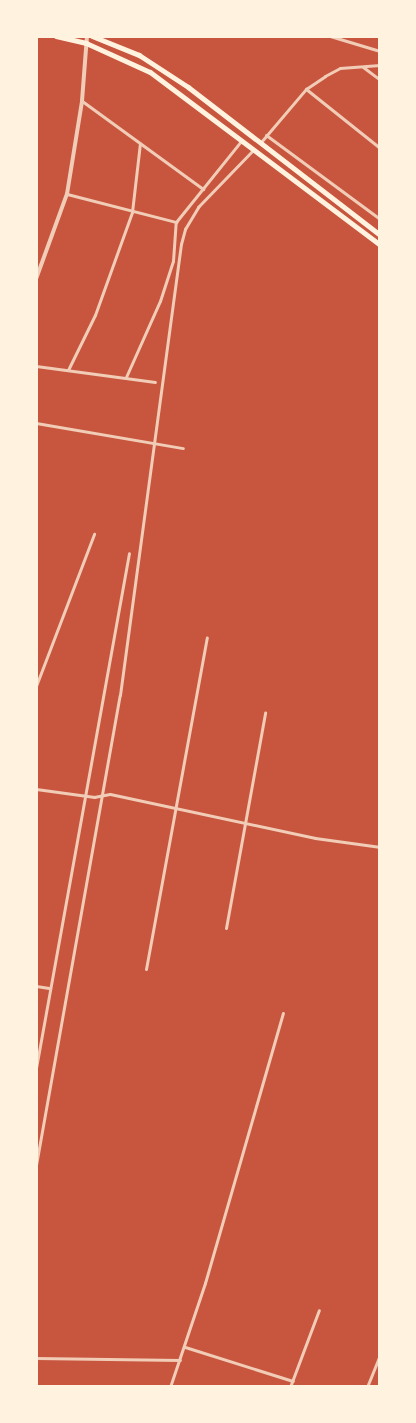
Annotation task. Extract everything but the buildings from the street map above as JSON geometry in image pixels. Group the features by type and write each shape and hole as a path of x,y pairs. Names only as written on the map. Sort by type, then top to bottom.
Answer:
{"highway":[{"path":"56,36 89,44 150,72 380,245"},
{"path":"92,36 156,66 261,142 380,235"}],"street":[{"path":"36,279 67,194 82,102 89,44 87,36"},
{"path":"330,36 380,51"},
{"path":"261,142 306,89 340,68 380,65"},
{"path":"363,67 380,80"},
{"path":"306,89 380,148"},
{"path":"82,102 203,189"},
{"path":"266,135 380,220"},
{"path":"126,377 160,301 173,261 176,222 242,140"},
{"path":"68,370 95,314 132,212 140,143"},
{"path":"36,1165 55,1067 54,1050 104,796 184,229 198,207 254,150"},
{"path":"67,194 176,222"},
{"path":"36,260 43,263"},
{"path":"36,366 155,382"},
{"path":"36,423 183,448"},
{"path":"36,686 94,534"},
{"path":"36,1068 129,553"},
{"path":"146,970 174,807 207,638"},
{"path":"226,928 265,713"},
{"path":"36,790 104,796 174,807 315,838 380,847"},
{"path":"36,986 49,988"},
{"path":"170,1387 185,1347 284,1013"},
{"path":"290,1387 319,1310"},
{"path":"185,1347 293,1381"},
{"path":"367,1387 380,1355"},
{"path":"36,1358 180,1360"}]}
